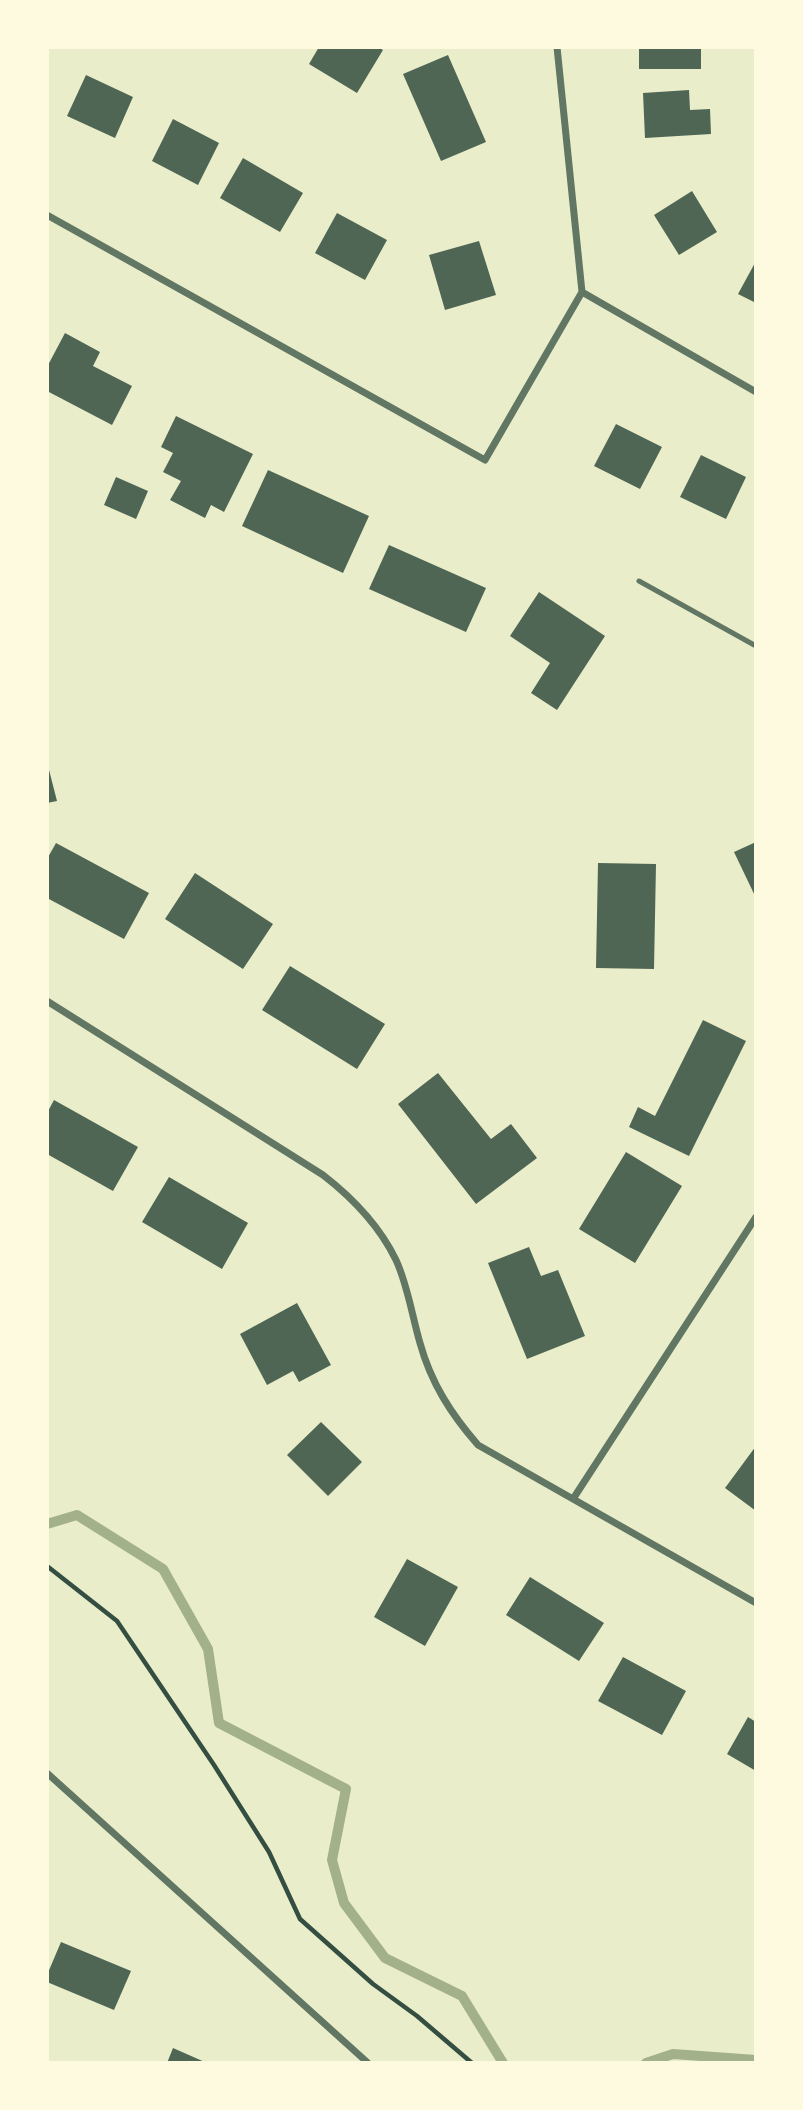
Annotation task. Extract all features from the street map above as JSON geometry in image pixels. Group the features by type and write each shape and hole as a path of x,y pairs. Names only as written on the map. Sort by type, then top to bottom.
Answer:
{"street":[{"path":"47,215 485,460 582,292 557,47"},
{"path":"582,292 756,392"},
{"path":"47,1001 323,1175 350,1196 375,1224 396,1261 429,1371 441,1397 457,1422 478,1444 756,1603"},
{"path":"573,1499 756,1217"},
{"path":"47,1773 368,2063"}],"lane":[{"path":"639,581 756,646"}],"path":[{"path":"47,1566 117,1621 269,1852 299,1919 373,1984 417,2016 472,2063"}],"building":[{"path":"319,47 378,47 383,50 357,93 309,64"},
{"path":"639,47 701,47 701,69 639,69"},
{"path":"448,55 486,142 441,161 403,74"},
{"path":"86,75 133,97 115,138 67,116"},
{"path":"689,90 690,110 710,109 711,134 645,138 643,93"},
{"path":"173,119 219,143 198,185 152,161"},
{"path":"243,158 303,193 280,232 220,198"},
{"path":"692,191 717,232 679,255 654,215"},
{"path":"337,213 387,240 365,280 315,253"},
{"path":"479,241 496,295 445,310 429,255"},
{"path":"756,261 756,303 738,294"},
{"path":"65,333 100,352 93,366 132,386 112,425 47,391 47,367"},
{"path":"176,416 253,454 224,512 211,505 205,518 170,500 181,481 163,472 173,453 161,447"},
{"path":"616,424 662,447 640,489 594,466"},
{"path":"701,455 746,477 726,519 680,497"},
{"path":"268,470 369,516 343,573 242,526"},
{"path":"116,477 148,491 136,519 104,505"},
{"path":"389,545 486,588 466,632 369,589"},
{"path":"539,592 605,636 557,710 531,693 550,663 510,636"},
{"path":"47,762 57,801 47,803"},
{"path":"756,842 756,898 734,852"},
{"path":"56,843 149,893 124,939 47,898 47,859"},
{"path":"598,863 656,864 654,969 596,968"},
{"path":"195,873 273,924 243,969 165,919"},
{"path":"290,966 385,1024 357,1069 262,1010"},
{"path":"703,1020 746,1041 689,1156 629,1127 638,1107 655,1116"},
{"path":"438,1073 491,1139 511,1124 537,1158 476,1204 398,1104"},
{"path":"54,1100 138,1147 113,1191 47,1154 47,1113"},
{"path":"626,1152 682,1186 635,1263 579,1229"},
{"path":"169,1177 248,1223 222,1269 142,1222"},
{"path":"529,1247 541,1276 558,1270 585,1336 527,1359 488,1263"},
{"path":"297,1303 331,1365 299,1382 293,1371 267,1385 240,1334"},
{"path":"321,1422 362,1462 328,1496 287,1455"},
{"path":"756,1446 756,1511 725,1488"},
{"path":"407,1559 458,1587 425,1646 374,1617"},
{"path":"530,1577 604,1623 579,1661 506,1615"},
{"path":"623,1657 686,1691 662,1735 598,1701"},
{"path":"748,1717 756,1722 756,1771 727,1754"},
{"path":"61,1942 131,1971 114,2010 47,1982 47,1975"},
{"path":"173,2048 207,2063 167,2063"}],"waterway":[{"path":"47,1524 77,1515 163,1569 208,1649 219,1723 346,1789 332,1860 344,1903 385,1958 462,1996 503,2063"},
{"path":"646,2063 673,2054 756,2060"}]}
